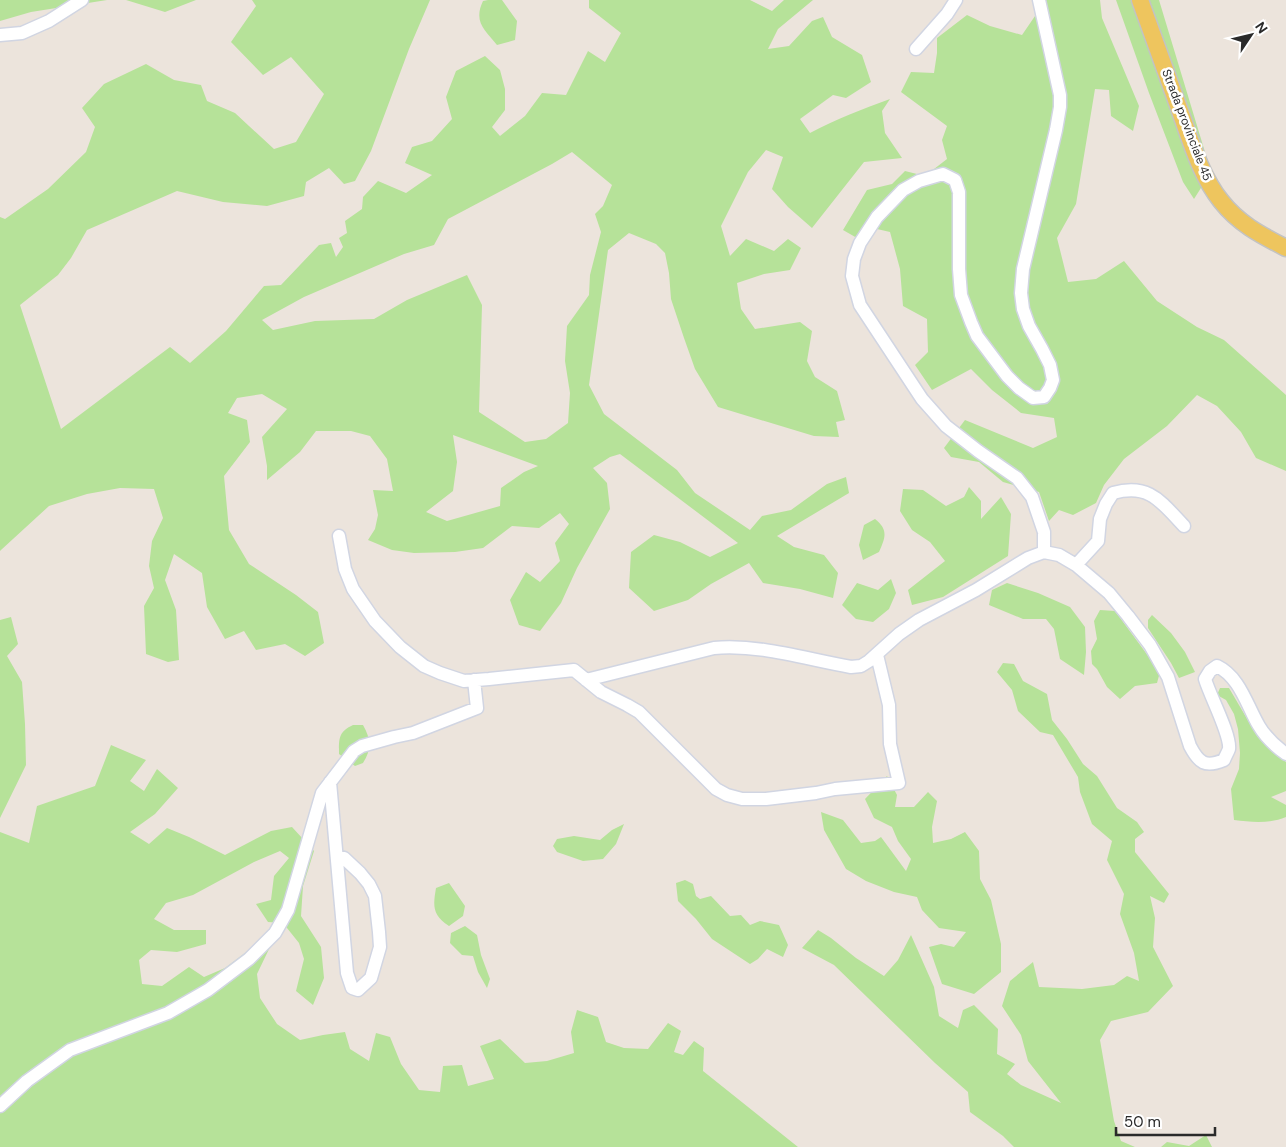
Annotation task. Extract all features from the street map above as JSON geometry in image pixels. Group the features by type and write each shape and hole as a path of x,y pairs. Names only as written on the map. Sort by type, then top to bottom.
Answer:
{"main road":[{"name":"Strada provinciale 45","path":"1140,0 1208,182 1221,201 1236,217 1254,231 1286,248"}],"street":[{"path":"0,35 22,32 49,21 82,0"},
{"path":"916,49 947,14 956,0"},
{"path":"1039,0 1060,95 1060,107 1023,269 1021,293 1023,309 1029,326 1050,365 1053,380 1044,397 1033,398 1007,376 977,336 971,322 961,295 959,192 955,180 943,174 919,181 903,190 878,217 860,243 854,259 852,276 860,304 922,399 946,426 1017,478 1032,497 1044,532 1044,552"},
{"path":"1076,566 1098,542 1100,519 1113,492 1139,490 1154,495 1184,526"},
{"path":"339,536 345,569 353,589 375,621 400,647 424,666 440,674 464,681 574,670 601,692 639,712 716,788 727,795 742,799 766,799 835,789 899,783 890,744 889,705 876,655"},
{"path":"586,680 714,648 730,646 753,648 850,667 862,666 899,634 919,620 976,590 1028,558 1044,552 1059,555 1076,566 1109,593 1150,645 1168,677 1190,746 1195,756 1203,763 1213,764 1224,760 1229,749 1227,736 1205,679 1210,671 1217,666 1225,670 1234,679 1260,727 1273,744 1286,754"},
{"path":"0,1106 27,1081 70,1050 168,1013 208,990 250,959 275,933 288,910 322,793 354,751 362,746 413,734 477,708 474,680"},
{"path":"330,782 347,974 352,988 358,990 371,978 380,947 375,896 360,872 344,858 337,856"}],"green space":[{"path":"0,0 107,0 31,12 0,21"},
{"path":"126,0 196,0 165,12"},
{"path":"252,0 430,0 409,49 371,151 355,181 344,184 329,168 306,182 304,196 267,206 223,202 177,191 87,230 71,258 58,275 20,305 61,429 170,347 190,363 226,331 264,286 281,285 319,245 331,243 336,257 343,247 339,238 347,233 345,221 362,209 363,197 378,181 406,193 432,175 405,163 412,147 432,141 452,119 446,97 456,71 485,56 500,70 505,89 505,110 492,127 500,136 525,116 542,93 566,95 588,51 605,62 621,33 589,8 589,0 750,0 772,11 784,0 813,0 778,29 768,49 789,46 812,21 823,17 832,37 862,55 871,82 846,98 833,95 800,119 810,133 860,110 890,99 882,111 885,133 902,158 864,162 812,228 788,207 772,189 783,157 766,150 748,172 721,226 730,256 746,239 774,251 788,239 801,248 790,270 764,274 737,283 741,309 755,329 800,322 812,331 807,361 815,377 837,391 845,420 836,422 839,437 814,436 718,407 695,369 684,338 671,299 665,253 656,244 629,233 608,250 589,385 604,414 677,470 695,493 750,530 762,516 791,510 827,484 846,477 849,493 777,536 794,547 824,555 838,573 833,598 800,589 763,583 749,563 711,584 688,600 654,611 629,588 631,552 654,535 680,542 710,557 738,543 620,454 610,457 593,468 607,483 610,509 577,568 561,603 540,631 519,625 510,600 526,572 540,582 560,561 555,543 569,524 560,513 539,528 512,526 483,548 455,552 414,553 392,550 368,540 375,529 378,515 373,490 393,491 387,459 370,436 351,431 316,431 300,452 267,480 267,466 262,437 287,409 262,394 237,398 228,413 247,420 250,442 224,476 229,530 249,564 318,612 324,643 305,656 285,644 256,650 244,631 225,639 207,607 202,573 174,554 165,580 176,610 179,660 168,662 146,654 144,606 154,588 149,566 152,541 163,518 154,489 120,488 87,494 49,506 0,551 0,217 5,219 48,189 86,152 95,127 82,108 104,84 146,64 174,80 201,85 207,101 235,113 274,149 296,142 324,94 291,57 263,75 231,42 256,6","holes":["572,152 612,185 603,206 595,214 601,232 590,275 589,295 567,326 565,361 570,393 568,423 546,439 525,442 479,412 482,305 467,275 407,300 374,319 315,321 273,330 262,320 304,297 404,254 434,245 448,219","453,435 538,466 524,472 501,488 500,506 447,521 426,512 453,491 457,462"]},
{"path":"502,0 517,21 515,40 497,45 485,30 479,15 483,1"},
{"path":"1046,0 1100,0 1102,18 1139,106 1133,131 1111,116 1109,90 1095,89 1076,204 1057,238 1068,282 1096,279 1124,261 1157,301 1197,327 1224,340 1286,395 1286,471 1256,458 1241,432 1217,406 1197,395 1167,426 1124,459 1104,485 1096,503 1073,515 1059,510 1049,521 1039,492 1003,482 979,462 951,457 944,448 965,420 1033,448 1057,437 1054,418 1021,413 992,390 971,369 932,390 915,365 928,352 927,319 903,306 900,269 890,232 864,226 857,238 843,230 867,190 892,184 905,171 925,176 947,159 942,140 947,126 901,92 911,72 934,73 937,38 967,15 990,26 1022,35"},
{"path":"1116,0 1159,0 1211,172 1194,199 1183,182"},
{"path":"969,487 981,501 981,519 1001,497 1011,514 1008,556 943,597 912,605 908,590 945,561 930,542 912,530 900,511 903,489 923,490 946,506 964,497"},
{"path":"875,519 884,531 883,542 879,552 863,560 859,545 864,525"},
{"path":"891,579 896,593 889,609 873,622 856,619 842,605 857,583 878,590"},
{"path":"1007,583 1038,593 1070,607 1085,627 1086,652 1084,675 1060,659 1054,629 1046,619 1023,619 989,605 992,590"},
{"path":"1100,610 1115,611 1160,672 1157,683 1135,686 1120,699 1107,687 1092,664 1091,651 1097,639 1094,621"},
{"path":"1152,615 1171,633 1185,652 1195,672 1179,678 1148,628 1148,620"},
{"path":"11,617 18,644 7,656 22,682 26,765 0,818 0,620"},
{"path":"1003,663 1014,664 1023,681 1047,694 1052,720 1083,764 1097,776 1117,808 1137,822 1144,832 1135,839 1135,852 1169,894 1164,903 1150,896 1155,918 1153,947 1173,986 1148,1012 1111,1021 1100,1040 1114,1121 1121,1141 1135,1147 1014,1147 1003,1136 970,1112 968,1092 935,1063 834,965 802,948 818,930 884,976 898,960 911,935 934,987 939,1016 958,1028 963,1010 974,1005 998,1029 997,1054 1015,1064 1007,1074 1021,1085 1061,1103 1028,1061 1021,1035 1002,1006 1010,981 1033,962 1039,987 1082,989 1114,985 1127,976 1139,981 1134,953 1120,914 1124,894 1107,860 1112,841 1092,824 1080,792 1078,777 1053,735 1040,732 1018,711 1012,690 997,672"},
{"path":"1220,688 1229,688 1256,734 1268,748 1286,762 1286,791 1271,797 1286,805 1286,817 1267,822 1234,820 1231,789 1239,769 1238,729 1234,714 1226,700 1217,695"},
{"path":"353,725 363,725 368,735 369,744 368,753 363,763 355,766 339,754 340,736 344,730"},
{"path":"111,745 146,760 130,781 144,791 157,769 178,788 155,814 130,832 149,844 167,828 225,855 271,831 292,827 314,851 303,886 301,916 321,947 324,978 313,1005 296,991 304,959 299,943 283,923 268,922 256,904 271,900 274,876 289,858 280,851 254,862 193,895 166,903 154,919 174,930 206,930 206,944 177,952 151,950 139,960 142,984 162,986 189,967 204,977 225,968 257,944 270,947 257,974 260,998 277,1024 300,1040 345,1032 350,1049 369,1061 376,1033 390,1037 401,1064 419,1090 440,1092 443,1066 462,1065 468,1086 494,1079 480,1046 500,1039 525,1063 547,1061 574,1053 571,1032 577,1010 598,1017 606,1042 624,1048 648,1049 668,1023 681,1031 674,1052 683,1055 694,1041 704,1048 703,1071 798,1147 0,1147 0,832 29,843 37,806 95,786"},
{"path":"887,776 897,795 895,807 914,807 928,792 937,801 932,827 933,843 951,839 965,832 979,851 980,879 991,900 1001,944 1001,972 974,994 942,984 929,947 941,944 954,947 966,932 939,928 922,910 917,897 894,892 866,881 846,869 824,830 821,812 843,820 861,843 875,841 881,837 906,871 911,859 898,841 892,827 874,818 865,799"},
{"path":"624,824 616,844 603,859 583,861 557,852 553,846 557,839 574,836 600,840 612,830"},
{"path":"685,880 693,884 696,896 700,899 711,896 730,916 741,915 750,925 760,921 779,925 788,945 783,957 767,949 758,959 750,964 712,939 678,901 676,883"},
{"path":"449,883 465,906 463,916 449,926 439,918 435,910 434,900 436,888"},
{"path":"465,926 477,935 481,955 490,979 487,988 478,972 473,956 462,955 450,943 451,933"},
{"path":"1206,1135 1212,1147 1161,1147 1167,1142 1189,1146"}]}
